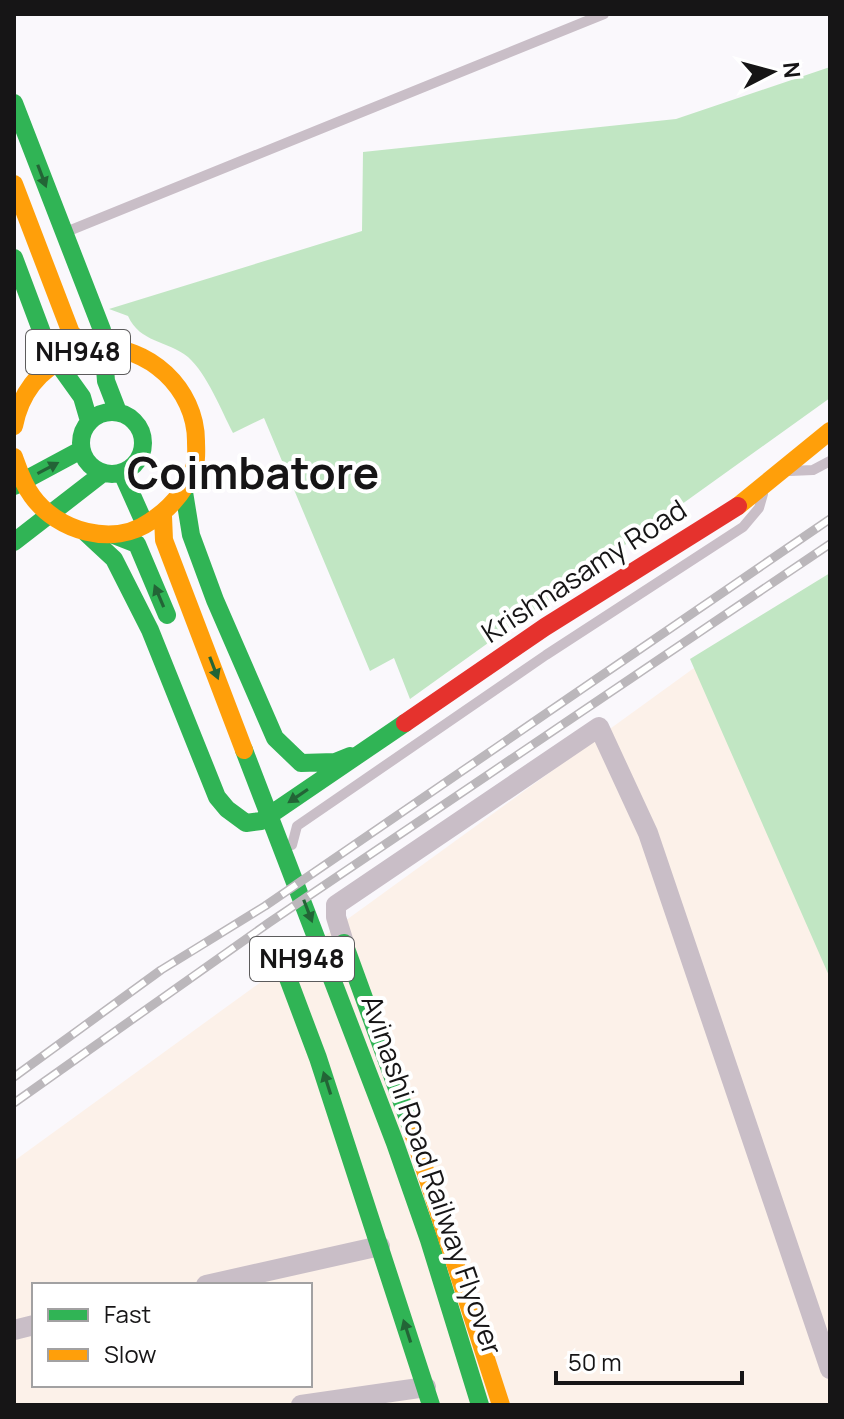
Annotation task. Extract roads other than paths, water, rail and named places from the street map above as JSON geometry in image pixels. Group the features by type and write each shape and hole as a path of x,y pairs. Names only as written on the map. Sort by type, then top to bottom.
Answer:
{"main road":[{"path":"14,103 102,330 106,351 105,378 118,412"},
{"name":"NH948","path":"17,190 71,333 89,349"},
{"path":"14,258 44,338 54,358 82,397 89,421"},
{"name":"NH948","path":"14,426 26,391 53,358 56,342 49,272"},
{"name":"NH948","path":"14,457 26,501 56,520 86,533 114,535 140,529 163,516 184,492 196,464 198,433 190,403 173,377 149,358 120,348 89,349 66,356 45,369"},
{"path":"118,412 136,422 144,441 138,460 122,473 103,473 93,468 81,450 81,439 89,421 98,414 118,412"},
{"name":"Krishnasamy Road","path":"86,533 114,559 150,630 217,797 246,823 261,821 545,627 734,509 830,431"},
{"path":"14,486 81,450"},
{"path":"14,542 103,473"},
{"path":"122,473 143,520"},
{"name":"Krishnasamy Road","path":"184,492 191,535 215,600 275,738 301,763 335,762 362,752"},
{"name":"Avinashi Road Railway Flyover","path":"163,516 164,540 173,566 395,1143 429,1240 480,1405"},
{"path":"114,535 137,544 176,637"},
{"path":"238,795 255,839"},
{"name":"NH948","path":"294,940 311,983"},
{"path":"428,1396 318,1058 286,973 344,943 426,1168 501,1405"}],"street":[{"path":"344,943 336,917 336,905 599,727 648,833 830,1369"},
{"path":"215,1283 380,1246"},
{"path":"301,1405 428,1396"}],"lane":[{"path":"64,233 604,14"},
{"path":"285,877 297,826 546,655 743,527 759,508 773,477 813,470 830,461"}],"railway":[{"path":"14,1077 161,970 265,906 830,519"},
{"path":"14,1103 270,922 830,544"}],"district":[{"name":"Coimbatore","path":"253,474"}]}
